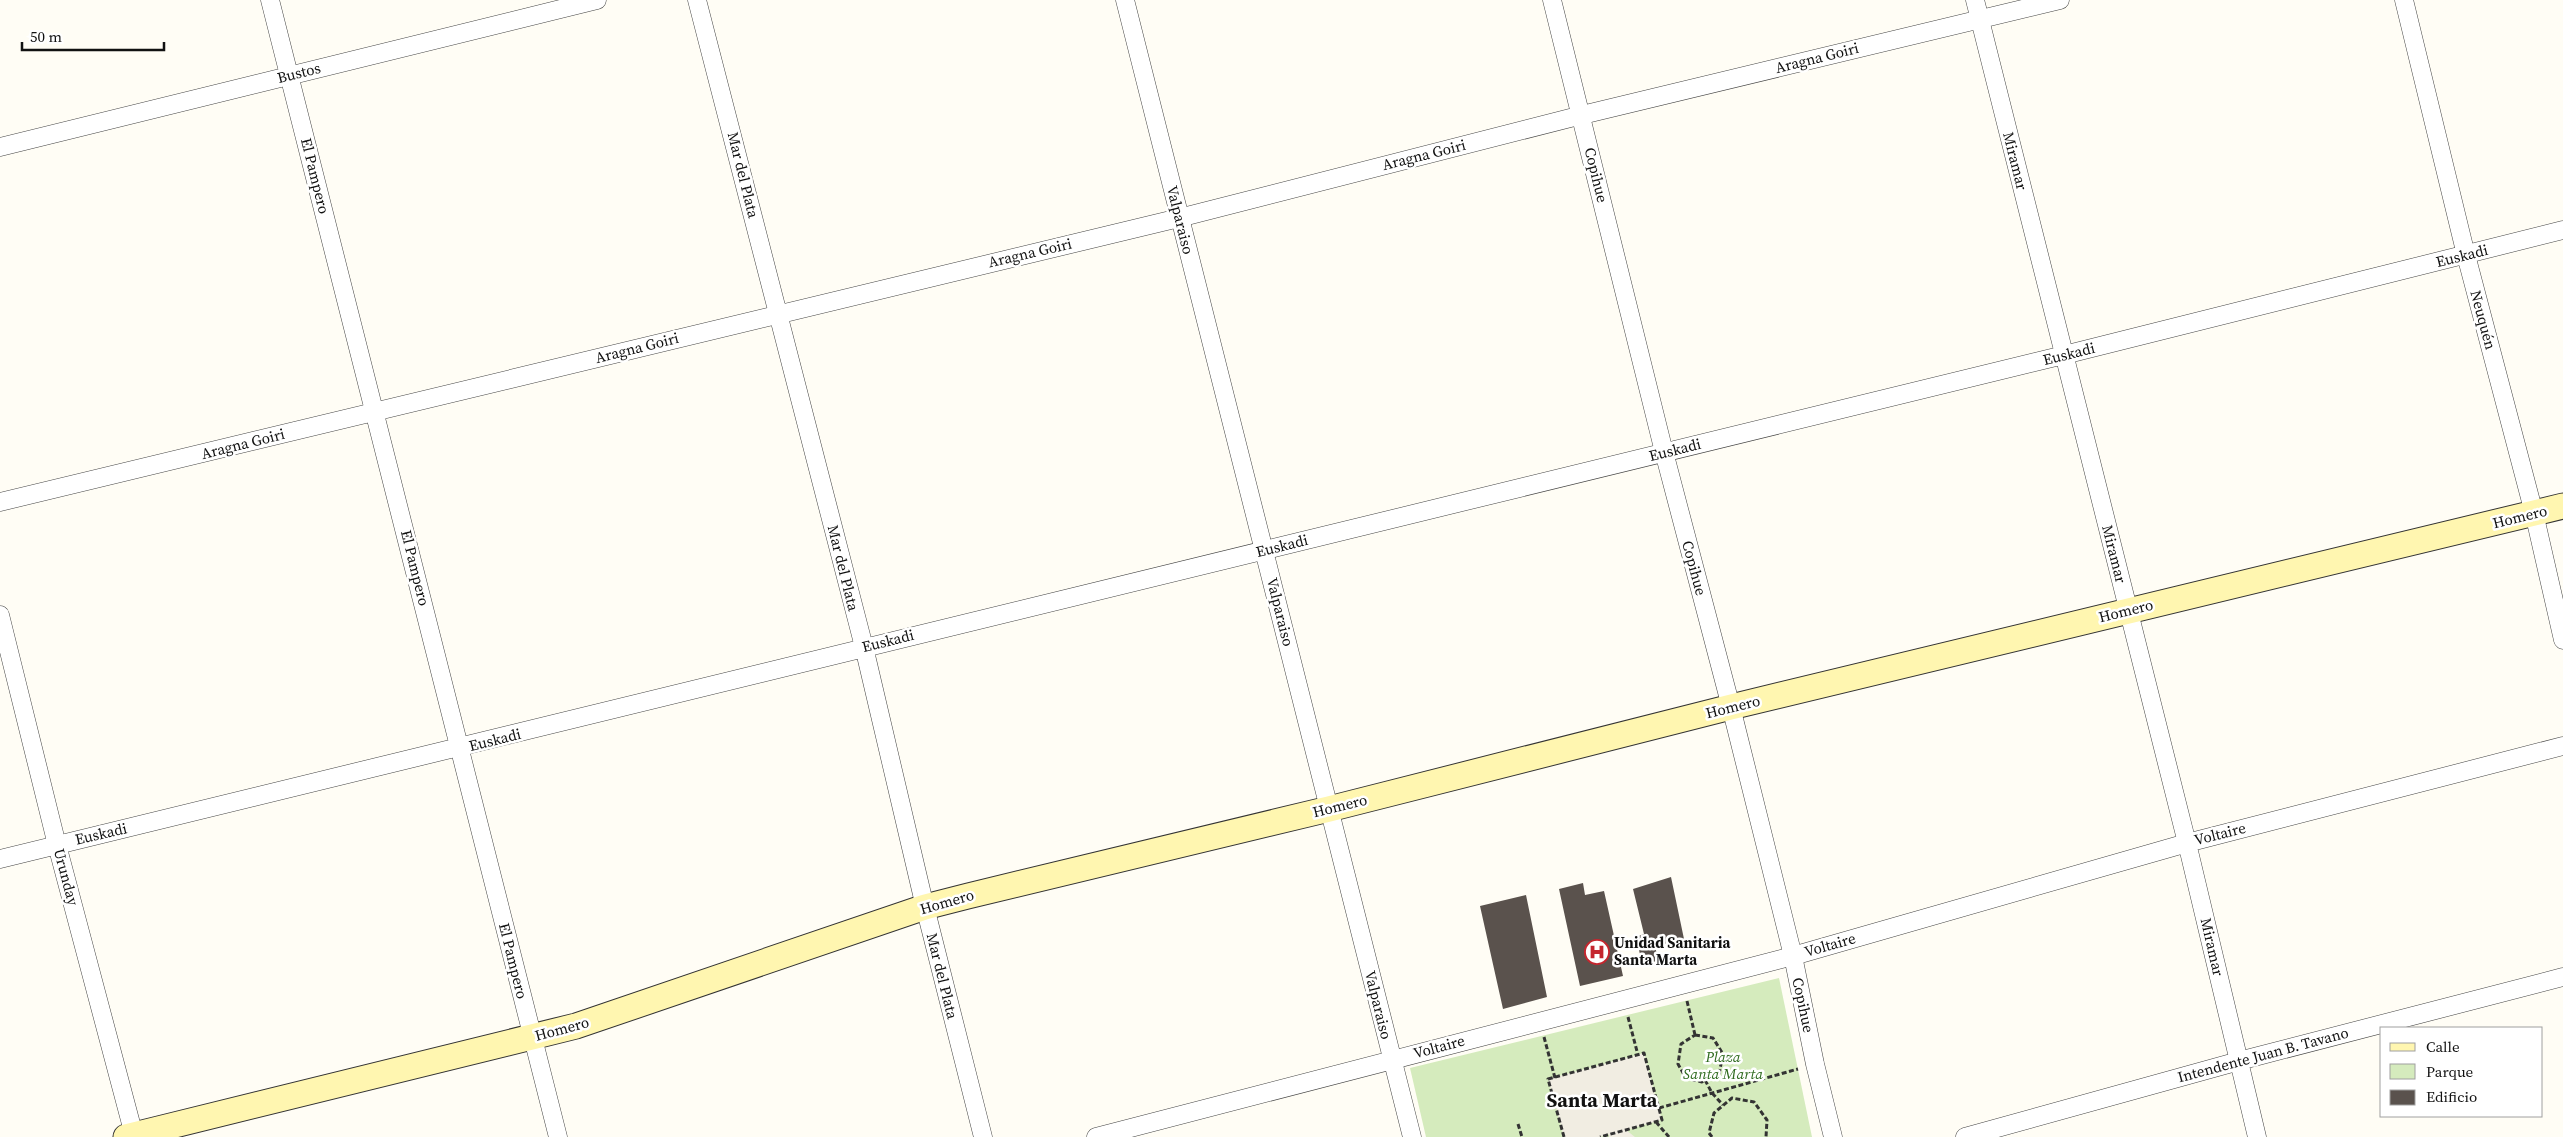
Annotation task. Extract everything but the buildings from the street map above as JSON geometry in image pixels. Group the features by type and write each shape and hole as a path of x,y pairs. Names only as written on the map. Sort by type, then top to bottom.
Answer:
{"main road":[{"name":"Homero","path":"132,1136 576,1026 925,908 1329,809 1731,707 2563,506"}],"street":[{"name":"El Pampero","path":"270,0 376,412 558,1137"},
{"name":"Bustos","path":"0,147 597,0"},
{"name":"Mar del Plata","path":"697,0 864,647 925,908 983,1137"},
{"name":"Valparaiso","path":"1125,0 1412,1137"},
{"name":"Copihue","path":"1552,0 1664,452 1731,707 1793,956 1815,1064 1833,1137"},
{"name":"Miramar","path":"1974,0 2187,843 2258,1137"},
{"name":"Aragna Goiri","path":"0,502 778,313 1179,218 1582,115 2060,0"},
{"name":"Neuquén","path":"2404,0 2466,255 2534,514 2563,640"},
{"name":"Euskadi","path":"0,860 864,647 2064,355 2563,230"},
{"name":"Urunday","path":"0,616 132,1136"},
{"name":"Voltaire","path":"1096,1137 1539,1020 1793,956 2187,843 2563,746"},
{"name":"Intendente Juan B. Tavano","path":"1965,1137 2239,1061 2563,977"}],"path":[{"path":"1684,984 1694,1035"},
{"path":"1623,999 1638,1055"},
{"path":"1539,1020 1555,1078"},
{"path":"1694,1035 1713,1038 1722,1054 1718,1074 1705,1080 1702,1082 1686,1078 1678,1064 1680,1044 1694,1035"},
{"path":"1563,1137 1548,1079 1644,1053 1662,1120 1600,1137"},
{"path":"1659,1108 1815,1064"},
{"path":"1705,1080 1712,1093 1723,1105"},
{"path":"1712,1137 1709,1133 1714,1113 1732,1098 1754,1102 1767,1120 1766,1137"},
{"path":"1656,1122 1668,1137"},
{"path":"1518,1124 1522,1137"}],"green space":[{"name":"Plaza Santa Marta","path":"1779,978 1812,1137 1426,1137 1410,1068"}],"shaded area":[{"path":"1644,1053 1662,1120 1626,1130 1635,1137 1609,1137 1609,1134 1600,1137 1564,1137 1548,1079"}],"place":[{"name":"Unidad Sanitaria Santa Marta","path":"1597,952"}],"district":[{"name":"Santa Marta","path":"1602,1100"}]}
